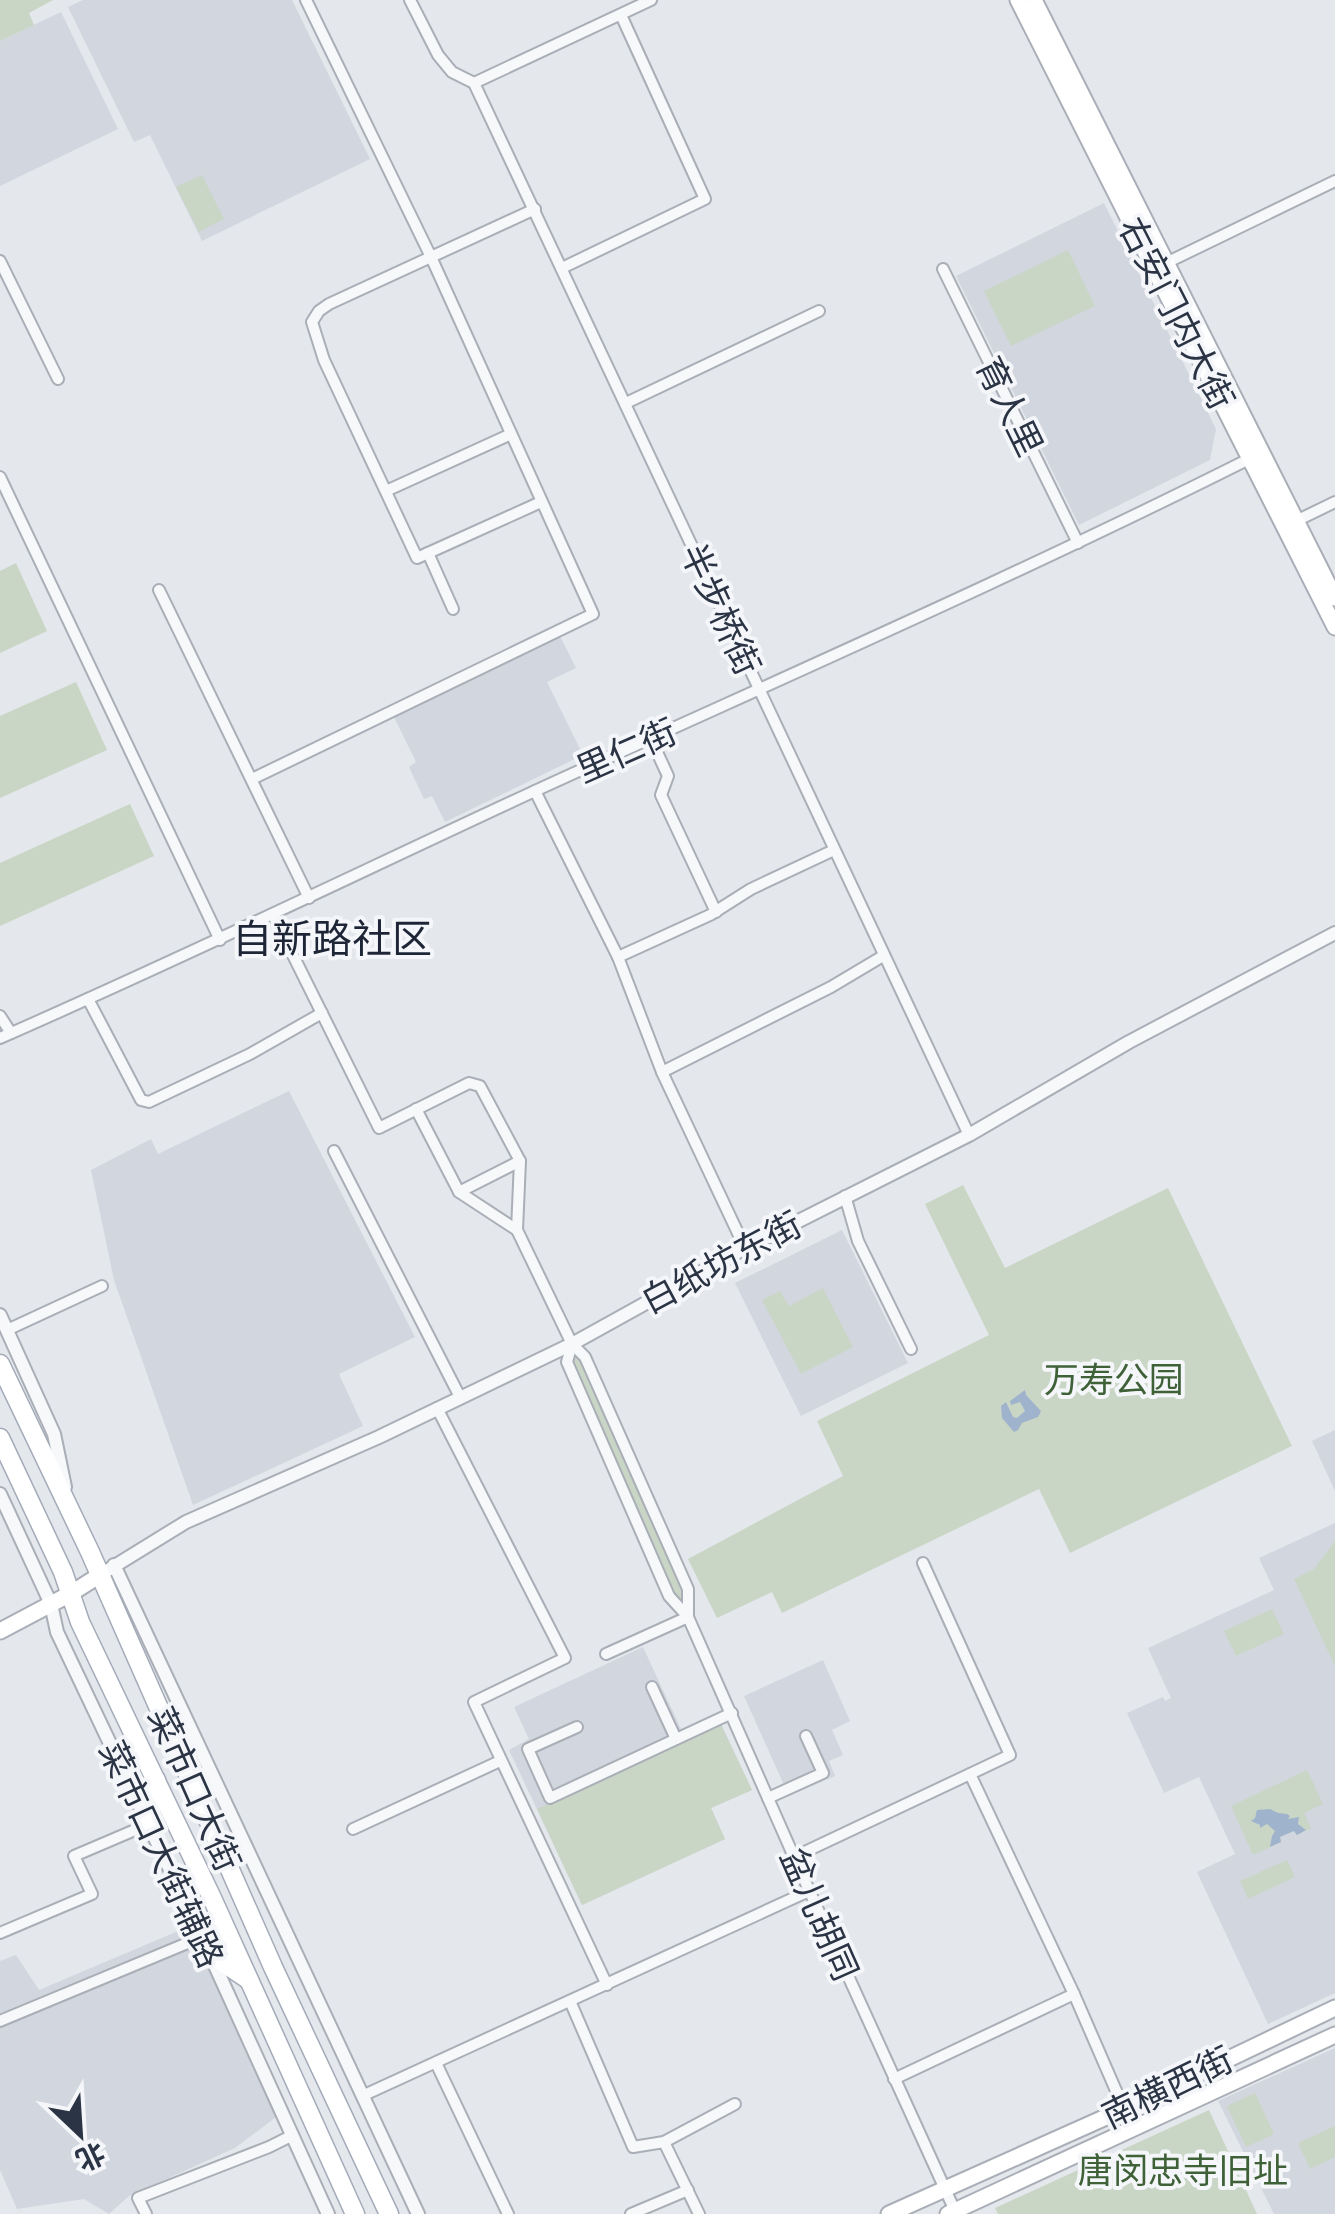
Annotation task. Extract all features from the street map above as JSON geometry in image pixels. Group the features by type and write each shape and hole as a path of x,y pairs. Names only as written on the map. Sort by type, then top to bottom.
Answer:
{"main road":[{"name":"右安门内大街","path":"1018,0 1335,627"},
{"name":"右安门内大街","path":"1034,0 1335,598"},
{"name":"菜市口大街","path":"0,1364 68,1504 107,1570 273,1967 389,2214"},
{"name":"菜市口大街","path":"0,1438 63,1572 80,1622 356,2214"},
{"path":"0,1631 107,1570"},
{"path":"148,1824 156,1780"},
{"path":"205,1945 249,1980"},
{"name":"南横西街","path":"889,2214 1335,2008"},
{"name":"南横西街","path":"952,2212 1335,2035"}],"street":[{"path":"252,779 593,614 432,257 306,0"},
{"name":"半步桥街","path":"410,0 438,55 452,72 474,83 969,1135"},
{"path":"474,83 651,0"},
{"path":"562,268 705,199 621,15"},
{"path":"1166,263 1335,181"},
{"path":"535,208 329,304 312,322 324,360 417,558 541,502"},
{"path":"0,262 58,379"},
{"name":"育人里","path":"943,268 1078,543"},
{"path":"626,403 819,311"},
{"path":"386,492 511,434"},
{"name":"里仁街","path":"6,1035 273,916 1078,543 1251,458"},
{"path":"0,477 220,940"},
{"path":"1296,521 1335,502"},
{"path":"428,553 453,608"},
{"path":"159,590 309,898"},
{"path":"650,739 668,776 661,795 716,912"},
{"path":"535,792 618,957 662,1072 744,1248"},
{"path":"618,957 716,912 751,889 834,850"},
{"path":"273,916 379,1128 468,1082 480,1086 520,1162 516,1230 458,1192 416,1109"},
{"name":"白纸坊东街","path":"107,1570 186,1522 379,1437 572,1344 744,1248 969,1135 1129,1042 1335,933"},
{"path":"662,1072 831,987 883,956"},
{"path":"88,998 140,1100 145,1102 250,1054 322,1014"},
{"path":"0,1016 6,1035"},
{"path":"334,1151 460,1397"},
{"path":"458,1192 520,1162"},
{"path":"845,1196 858,1241 910,1349"},
{"name":"盆儿胡同","path":"516,1230 572,1344 585,1357 688,1589 688,1616"},
{"path":"7,1330 102,1286"},
{"path":"0,1315 54,1434 68,1504"},
{"name":"盆儿胡同","path":"572,1344 567,1362 670,1596 688,1616 732,1713 952,2212"},
{"path":"437,1408 566,1658 474,1702 607,1984"},
{"name":"菜市口大街辅路","path":"0,1494 51,1604 57,1632 328,2214"},
{"path":"794,1856 1010,1754 923,1564"},
{"path":"107,1570 418,2214"},
{"path":"606,1654 688,1616"},
{"path":"652,1687 676,1738"},
{"path":"577,1726 528,1749 550,1798 732,1713"},
{"path":"768,1798 823,1773 806,1736"},
{"path":"354,1829 500,1760"},
{"path":"970,1774 1124,2108"},
{"path":"0,1933 92,1894 74,1856 148,1824"},
{"path":"362,2096 810,1890"},
{"path":"0,2020 205,1945"},
{"path":"894,2078 1074,1994"},
{"path":"570,2001 633,2147 664,2142 735,2104"},
{"path":"436,2063 508,2214"},
{"path":"146,2214 138,2198 293,2135"},
{"path":"664,2142 700,2214"},
{"path":"631,2214 688,2190"}],"shaded area":[{"path":"83,0 292,0 370,159 202,241 150,135 134,142 68,7"},
{"path":"61,12 118,129 0,186 0,41"},
{"path":"1104,203 1216,429 1210,460 1079,525 956,276"},
{"path":"559,634 576,668 547,682 583,755 445,822 432,796 424,799 409,767 416,762 393,715"},
{"path":"289,1091 415,1337 339,1374 363,1426 193,1505 114,1280 91,1170 151,1139 158,1154"},
{"path":"842,1230 908,1363 801,1416 735,1283"},
{"path":"1335,1430 1335,1491 1312,1441"},
{"path":"1335,1523 1335,1993 1268,2024 1197,1872 1235,1854 1199,1777 1164,1793 1127,1713 1163,1697 1165,1701 1171,1698 1148,1648 1274,1590 1259,1558"},
{"path":"643,1647 681,1729 716,1713 752,1790 711,1808 725,1839 582,1905 509,1750 529,1739 514,1707"},
{"path":"823,1660 850,1721 832,1730 843,1755 829,1761 835,1776 789,1796 744,1696"},
{"path":"190,1926 276,2117 235,2148 129,2196 109,2214 84,2199 17,2209 0,2170 0,1961 16,1955 39,1990"},
{"path":"1335,2048 1335,2214 1274,2214 1218,2101"}],"green space":[{"path":"0,0 53,0 29,13 34,25 0,41"},
{"path":"202,175 224,219 199,232 176,187"},
{"path":"1068,250 1095,306 1011,346 984,291"},
{"path":"16,563 47,631 0,653 0,571"},
{"path":"76,682 107,750 0,798 0,716"},
{"path":"130,804 154,856 0,926 0,863"},
{"name":"万寿公园","path":"963,1185 1005,1268 1168,1188 1292,1446 1070,1553 1039,1489 782,1613 772,1592 717,1618 688,1559 843,1476 817,1421 989,1335 925,1204"},
{"path":"823,1288 853,1347 801,1374 762,1300 780,1291 789,1306"},
{"path":"572,1344 585,1357 688,1589 688,1617 669,1596 567,1362"},
{"path":"1335,1541 1335,1666 1294,1579 1314,1569"},
{"path":"1272,1609 1284,1634 1236,1656 1224,1631"},
{"path":"721,1725 752,1790 711,1808 725,1839 582,1905 537,1809"},
{"path":"1307,1770 1323,1804 1304,1813 1311,1828 1280,1837 1281,1842 1253,1855 1231,1806"},
{"path":"1287,1860 1295,1877 1248,1899 1240,1881"},
{"path":"1255,2093 1274,2134 1246,2147 1227,2106"},
{"name":"唐闵忠寺旧址","path":"1209,2110 1257,2214 998,2214 995,2208"},
{"path":"1335,2126 1335,2157 1310,2169 1298,2143"}],"water":[{"path":"1025,1390 1041,1411 1014,1432 1002,1418 1001,1406 1006,1402 1017,1418 1025,1411 1020,1402 1011,1405 1010,1401"},
{"path":"1257,1810 1287,1814 1288,1819 1299,1817 1298,1824 1306,1830 1280,1837 1281,1842 1270,1847 1275,1831 1267,1824 1260,1828 1251,1821"}],"district":[{"name":"自新路社区","path":"332,938"}]}
